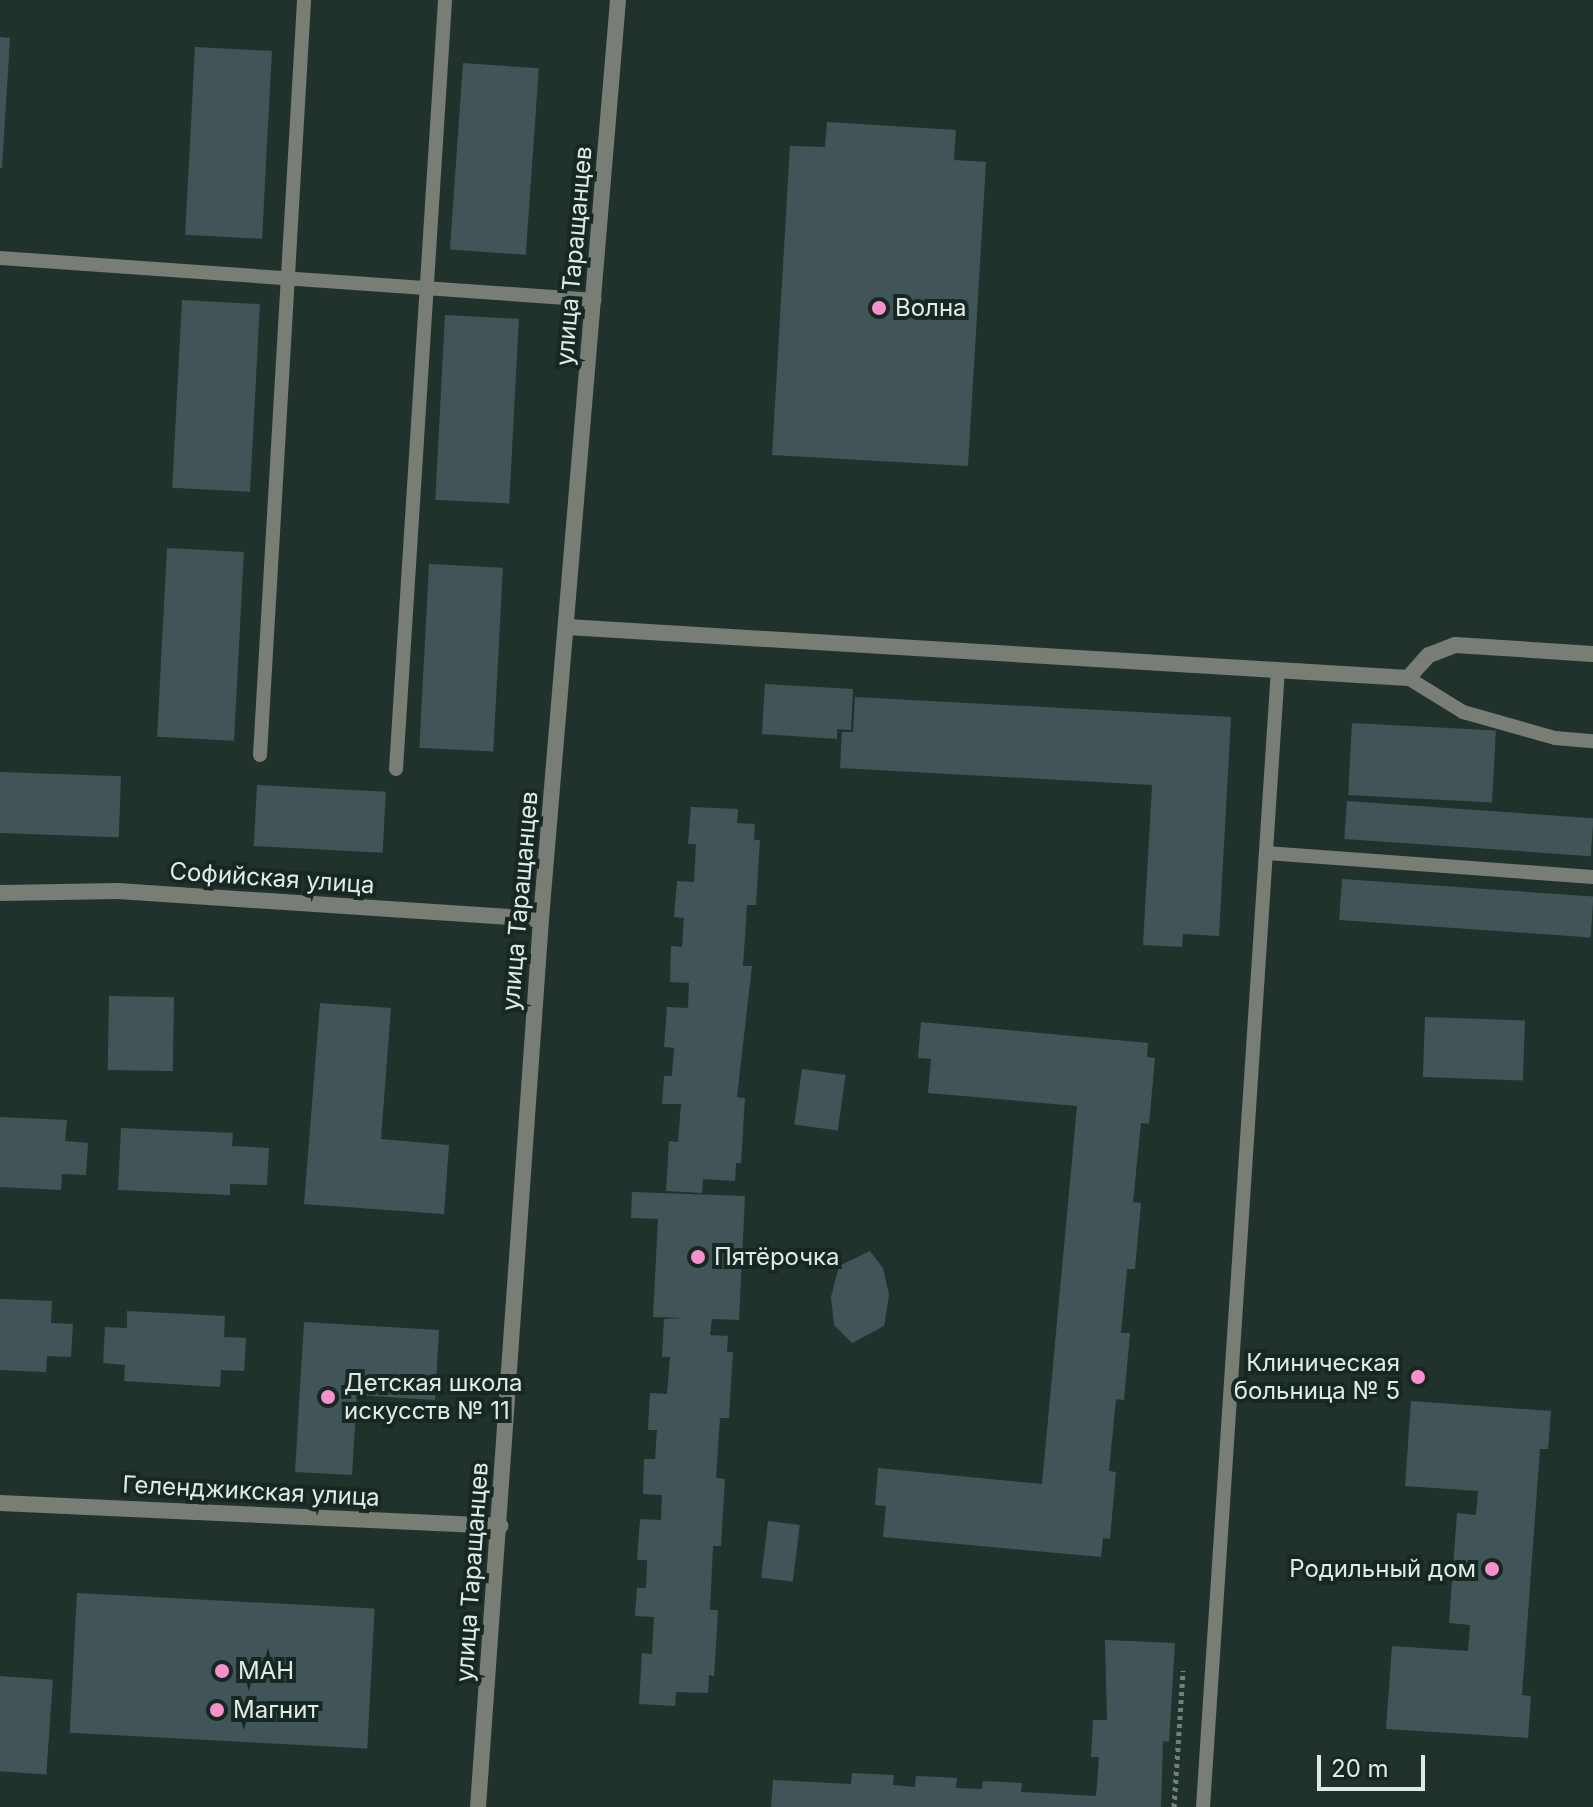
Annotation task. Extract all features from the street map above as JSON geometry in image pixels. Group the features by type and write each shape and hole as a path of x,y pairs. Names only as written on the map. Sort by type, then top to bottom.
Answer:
{"street":[{"name":"улица Таращанцев","path":"478,1807 541,919 618,0"},
{"path":"567,627 1408,678 1429,655 1455,645 1593,654"},
{"name":"Софийская улица","path":"0,893 118,891 541,919"},
{"name":"Геленджикская улица","path":"0,1503 500,1526"}],"lane":[{"path":"260,755 304,0"},
{"path":"396,769 445,0"},
{"path":"0,258 595,300"},
{"path":"1203,1807 1278,670"},
{"path":"1408,678 1463,712 1555,738 1593,741"},
{"path":"1267,853 1593,877"}],"path":[{"path":"1174,1807 1183,1670"}],"building":[{"path":"0,37 10,38 2,168 0,168"},
{"path":"195,47 272,51 262,239 185,235"},
{"path":"463,63 539,68 526,255 450,250"},
{"name":"Волна","path":"827,122 956,130 954,160 986,162 968,466 772,455 790,146 825,147"},
{"path":"182,300 260,304 250,492 172,488"},
{"path":"445,315 519,319 509,504 435,500"},
{"path":"167,548 244,552 234,741 157,737"},
{"path":"429,564 503,568 493,752 419,748"},
{"path":"765,684 853,689 851,730 837,729 837,739 762,734"},
{"path":"855,697 1231,717 1219,936 1183,934 1182,947 1143,945 1152,785 840,768 842,732 853,732"},
{"path":"1352,723 1496,731 1492,802 1348,795"},
{"path":"0,772 121,776 119,837 0,833"},
{"path":"257,785 386,792 383,853 254,846"},
{"path":"1347,801 1593,818 1591,856 1344,839"},
{"path":"691,807 738,809 737,823 755,824 754,840 760,840 756,905 747,905 743,966 752,966 737,1097 745,1098 741,1163 736,1163 735,1181 703,1179 702,1193 666,1191 669,1141 678,1142 681,1104 662,1104 664,1076 672,1076 674,1048 664,1047 667,1007 688,1008 689,983 670,982 671,946 682,947 684,918 674,917 677,881 694,882 696,844 688,844"},
{"path":"1342,879 1593,897 1591,937 1339,920"},
{"path":"109,996 174,997 173,1071 108,1070"},
{"path":"320,1003 391,1008 381,1139 449,1145 444,1214 304,1204"},
{"path":"1425,1017 1525,1020 1523,1080 1423,1077"},
{"path":"921,1022 1148,1043 1147,1057 1155,1058 1149,1124 1141,1123 1133,1202 1141,1203 1135,1269 1127,1269 1121,1333 1130,1333 1124,1400 1116,1399 1109,1471 1116,1472 1110,1539 1103,1538 1101,1557 883,1537 886,1506 875,1505 878,1468 1042,1484 1077,1106 928,1093 931,1059 918,1058"},
{"path":"802,1069 846,1075 838,1131 794,1124"},
{"path":"0,1117 67,1120 65,1141 88,1143 86,1175 62,1174 61,1190 0,1187"},
{"path":"121,1128 233,1133 232,1146 269,1148 267,1185 230,1184 230,1195 118,1190"},
{"path":"632,1192 745,1196 739,1320 712,1319 710,1335 728,1336 727,1352 733,1352 729,1418 720,1418 716,1478 725,1479 721,1546 713,1546 710,1610 718,1610 714,1676 709,1675 708,1693 676,1692 675,1706 639,1704 642,1653 652,1654 654,1617 635,1616 637,1588 646,1588 647,1560 637,1560 640,1519 661,1520 662,1495 643,1494 644,1459 655,1459 657,1430 648,1430 650,1393 667,1394 670,1357 662,1357 664,1319 685,1318 653,1317 658,1219 631,1218"},
{"path":"870,1251 883,1268 889,1295 884,1326 852,1343 834,1325 831,1297 839,1266"},
{"path":"0,1299 52,1301 51,1323 73,1324 71,1357 47,1356 46,1372 0,1370"},
{"path":"127,1311 225,1316 224,1337 246,1338 244,1371 221,1370 220,1387 124,1381 125,1365 103,1363 105,1327 127,1328"},
{"name":"Детская школа искусств № 11","path":"304,1322 439,1330 435,1400 357,1395 352,1475 295,1472"},
{"name":"Родильный дом","path":"1411,1401 1551,1411 1548,1449 1540,1449 1522,1695 1531,1696 1528,1738 1386,1729 1392,1646 1468,1651 1470,1625 1449,1623 1457,1513 1476,1515 1478,1491 1405,1486"},
{"path":"768,1521 800,1525 793,1581 761,1578"},
{"name":"МАН","path":"77,1593 375,1609 367,1748 70,1733"},
{"path":"1105,1640 1175,1643 1169,1742 1163,1741 1161,1807 771,1807 773,1780 851,1784 852,1773 894,1775 893,1785 915,1787 916,1776 957,1778 956,1788 982,1789 983,1781 1022,1783 1021,1792 1096,1796 1099,1757 1091,1757 1093,1720 1107,1720"},
{"path":"0,1676 53,1680 46,1774 0,1771"}],"place":[{"name":"Волна","path":"879,308"},
{"name":"Пятёрочка","path":"698,1257"},
{"name":"Клиническая больница № 5","path":"1418,1377"},
{"name":"Детская школа искусств № 11","path":"328,1397"},
{"name":"Родильный дом","path":"1492,1569"},
{"name":"МАН","path":"222,1671"},
{"name":"Магнит","path":"217,1710"}]}
